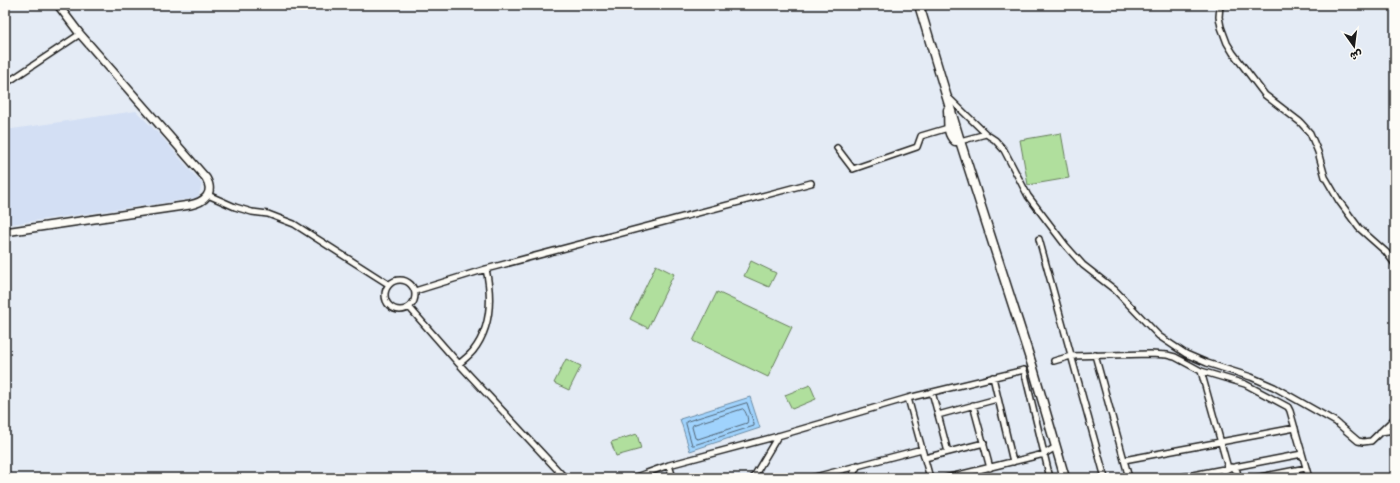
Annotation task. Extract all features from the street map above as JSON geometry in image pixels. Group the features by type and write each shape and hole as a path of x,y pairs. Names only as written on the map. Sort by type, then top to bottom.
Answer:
{"main road":[{"path":"919,5 960,141 1033,368 1064,476"},
{"path":"947,96 948,128 954,140 956,142 960,141"}],"street":[{"path":"5,232 190,205 203,201 208,195 209,187 206,178 80,34 58,5"},
{"path":"1220,5 1221,27 1227,43 1233,53 1265,95 1297,120 1310,133 1318,152 1325,177 1339,201 1359,228 1386,252 1395,264"},
{"path":"5,84 80,34"},
{"path":"947,96 1004,150 1025,191 1070,251 1083,265 1115,290 1159,336 1168,343 1198,360 1240,373 1268,385 1320,412 1336,422 1360,442 1371,441 1395,418"},
{"path":"837,148 853,169 917,147 921,136 948,128"},
{"path":"960,141 986,134"},
{"path":"415,291 486,269 811,182"},
{"path":"208,195 235,207 252,212 268,214 294,224 388,284"},
{"path":"1039,239 1105,478"},
{"path":"459,364 473,351 488,317 490,285 486,269"},
{"path":"396,280 405,280 410,283 415,291 414,301 409,307 401,310 396,310 387,304 384,294 388,284 396,280"},
{"path":"409,307 459,364 565,478"},
{"path":"1095,355 1129,478"},
{"path":"1054,361 1071,356 1167,355 1175,357 1201,372 1245,384 1290,410 1309,478"},
{"path":"633,478 669,466 908,398 1033,368"},
{"path":"1024,370 1050,478"},
{"path":"1201,372 1228,468"},
{"path":"993,377 1012,462"},
{"path":"932,392 948,452"},
{"path":"908,398 930,478"},
{"path":"938,415 997,399"},
{"path":"973,405 990,468"},
{"path":"1124,460 1295,428"},
{"path":"1379,432 1395,430"},
{"path":"753,478 778,436"},
{"path":"925,458 984,443"},
{"path":"946,478 1044,454 1056,447"},
{"path":"811,478 922,450"},
{"path":"1177,478 1302,454"},
{"path":"851,478 858,465"},
{"path":"669,466 673,478"},
{"path":"1224,478 1224,471 1228,468"},
{"path":"1228,468 1233,468 1237,471 1238,478"},
{"path":"1255,478 1306,468"}],"shaded area":[{"path":"136,111 161,136 202,184 198,198 5,225 5,130"}],"green space":[{"path":"1061,133 1069,178 1028,185 1020,140"},
{"path":"751,261 776,273 769,287 744,276"},
{"path":"656,265 674,274 648,328 630,319"},
{"path":"717,292 792,327 768,377 693,341"},
{"path":"566,359 581,366 569,390 554,383"},
{"path":"810,385 816,399 792,409 785,395"},
{"path":"637,434 641,449 616,456 611,442"}],"water":[{"path":"750,397 760,428 690,451 680,419"}]}
